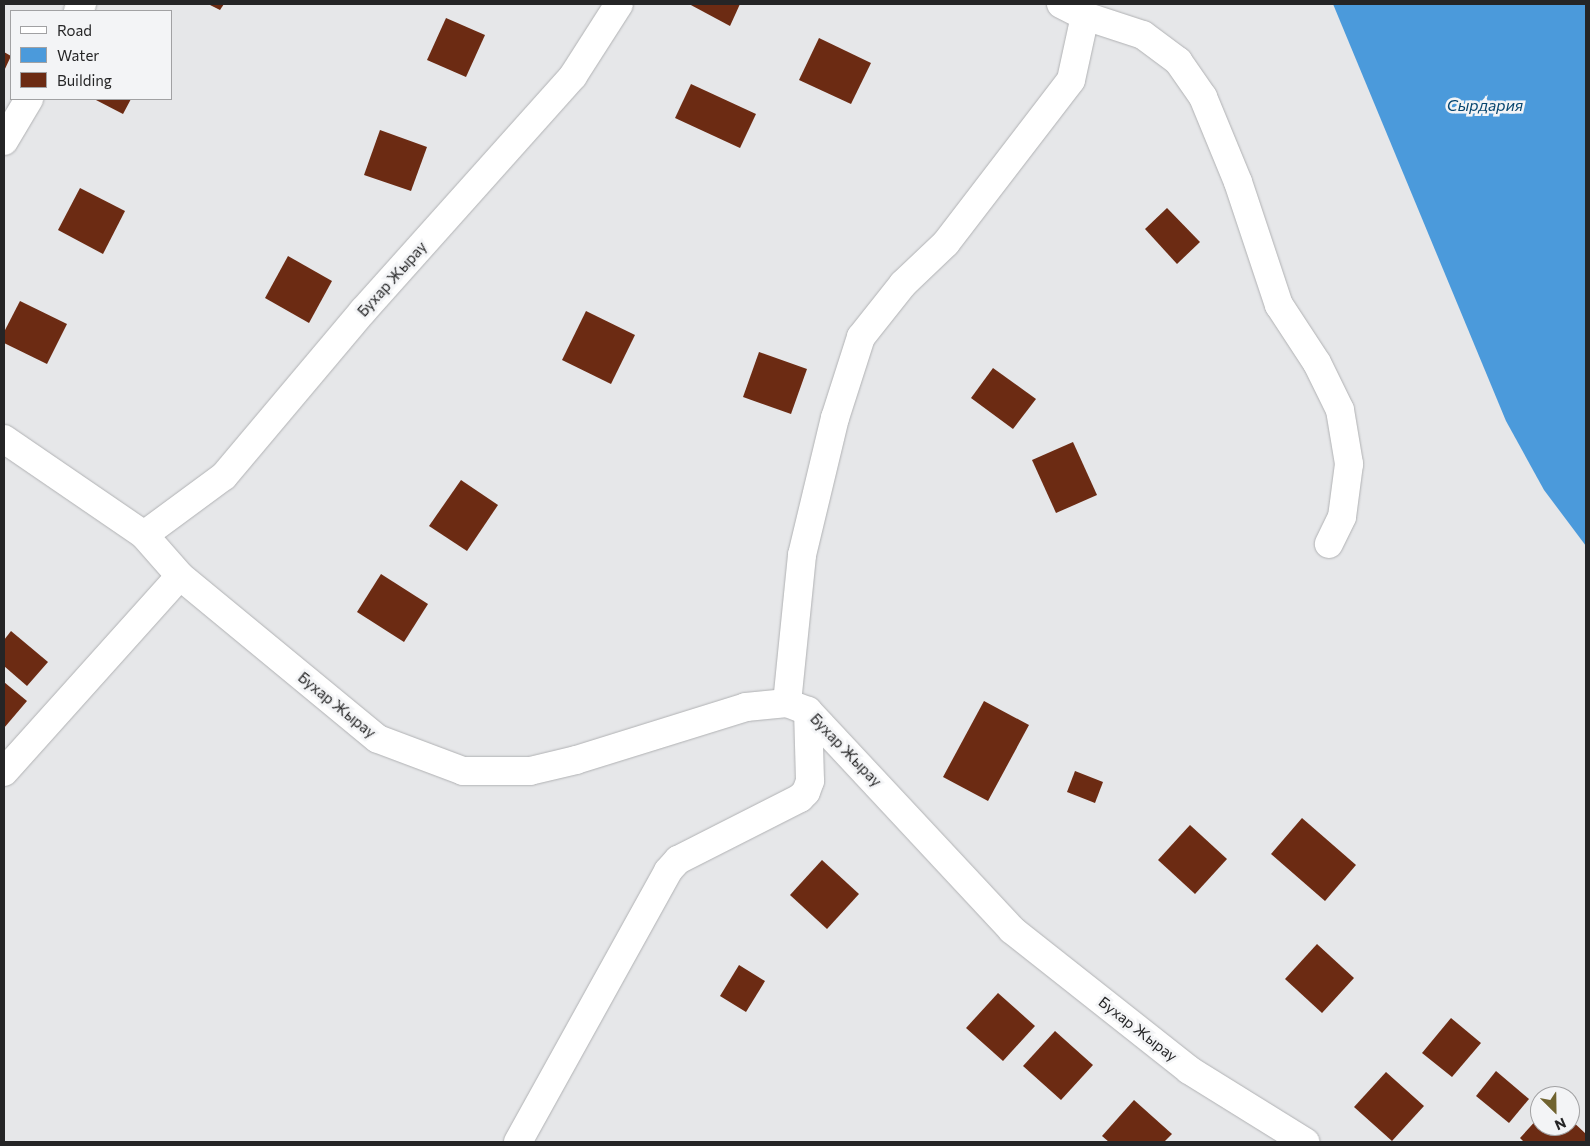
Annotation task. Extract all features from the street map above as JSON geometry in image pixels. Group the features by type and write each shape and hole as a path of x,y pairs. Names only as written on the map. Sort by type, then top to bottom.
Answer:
{"street":[{"name":"Бухар Жырау","path":"144,535 224,476 363,311 573,76 619,4"},
{"path":"1061,4 1085,16 1143,35 1178,61 1203,97 1238,182 1279,305 1317,363 1340,410 1349,464 1342,517 1329,544"},
{"path":"518,1142 668,871 678,860 800,798 806,792 810,781 798,707 802,555 837,408 861,337 903,284 946,243 1071,80 1085,16"},
{"path":"4,141 28,100"},
{"name":"Бухар Жырау","path":"4,439 144,535 180,576 378,739 463,771 530,771 576,760 746,707 798,707 1012,930 1189,1070 1305,1142"},
{"path":"4,772 180,576"}],"water":[{"name":"Сырдария","path":"1333,4 1586,4 1586,546 1544,490 1506,421"}],"building":[{"path":"208,4 224,4 220,10"},
{"path":"689,4 740,4 730,26"},
{"path":"446,18 485,35 466,77 427,60"},
{"path":"819,38 871,63 851,104 799,80"},
{"path":"4,52 10,55 10,58 4,71"},
{"path":"691,84 756,114 740,148 675,118"},
{"path":"96,100 130,100 123,114"},
{"path":"380,130 427,147 411,191 364,175"},
{"path":"80,188 125,211 103,254 58,230"},
{"path":"1167,208 1200,242 1177,264 1145,229"},
{"path":"288,256 332,281 309,323 265,298"},
{"path":"20,301 67,324 47,364 4,343 4,332"},
{"path":"586,311 635,335 611,384 562,360"},
{"path":"759,352 807,369 791,414 743,397"},
{"path":"993,368 1036,399 1013,429 971,398"},
{"path":"1073,442 1097,495 1056,513 1032,460"},
{"path":"461,480 498,505 467,551 429,526"},
{"path":"381,574 428,604 404,642 357,612"},
{"path":"11,631 48,662 27,686 4,666 4,640"},
{"path":"4,682 27,701 4,728"},
{"path":"984,701 1029,725 988,801 943,777"},
{"path":"1075,771 1103,782 1095,803 1067,792"},
{"path":"1302,818 1356,865 1325,901 1271,854"},
{"path":"1190,825 1227,859 1195,894 1158,860"},
{"path":"822,860 859,894 827,929 790,895"},
{"path":"1317,944 1354,978 1322,1013 1285,979"},
{"path":"739,965 765,981 746,1012 720,996"},
{"path":"998,993 1035,1026 1003,1061 966,1028"},
{"path":"1451,1018 1481,1043 1452,1077 1422,1053"},
{"path":"1055,1031 1093,1065 1061,1100 1023,1066"},
{"path":"1496,1071 1529,1099 1509,1123 1476,1096"},
{"path":"1386,1072 1424,1106 1392,1141 1354,1107"},
{"path":"1134,1100 1172,1134 1164,1142 1109,1142 1102,1136"},
{"path":"1530,1127 1530,1136 1580,1136 1580,1128 1586,1134 1586,1141 1524,1142 1520,1138"}]}
